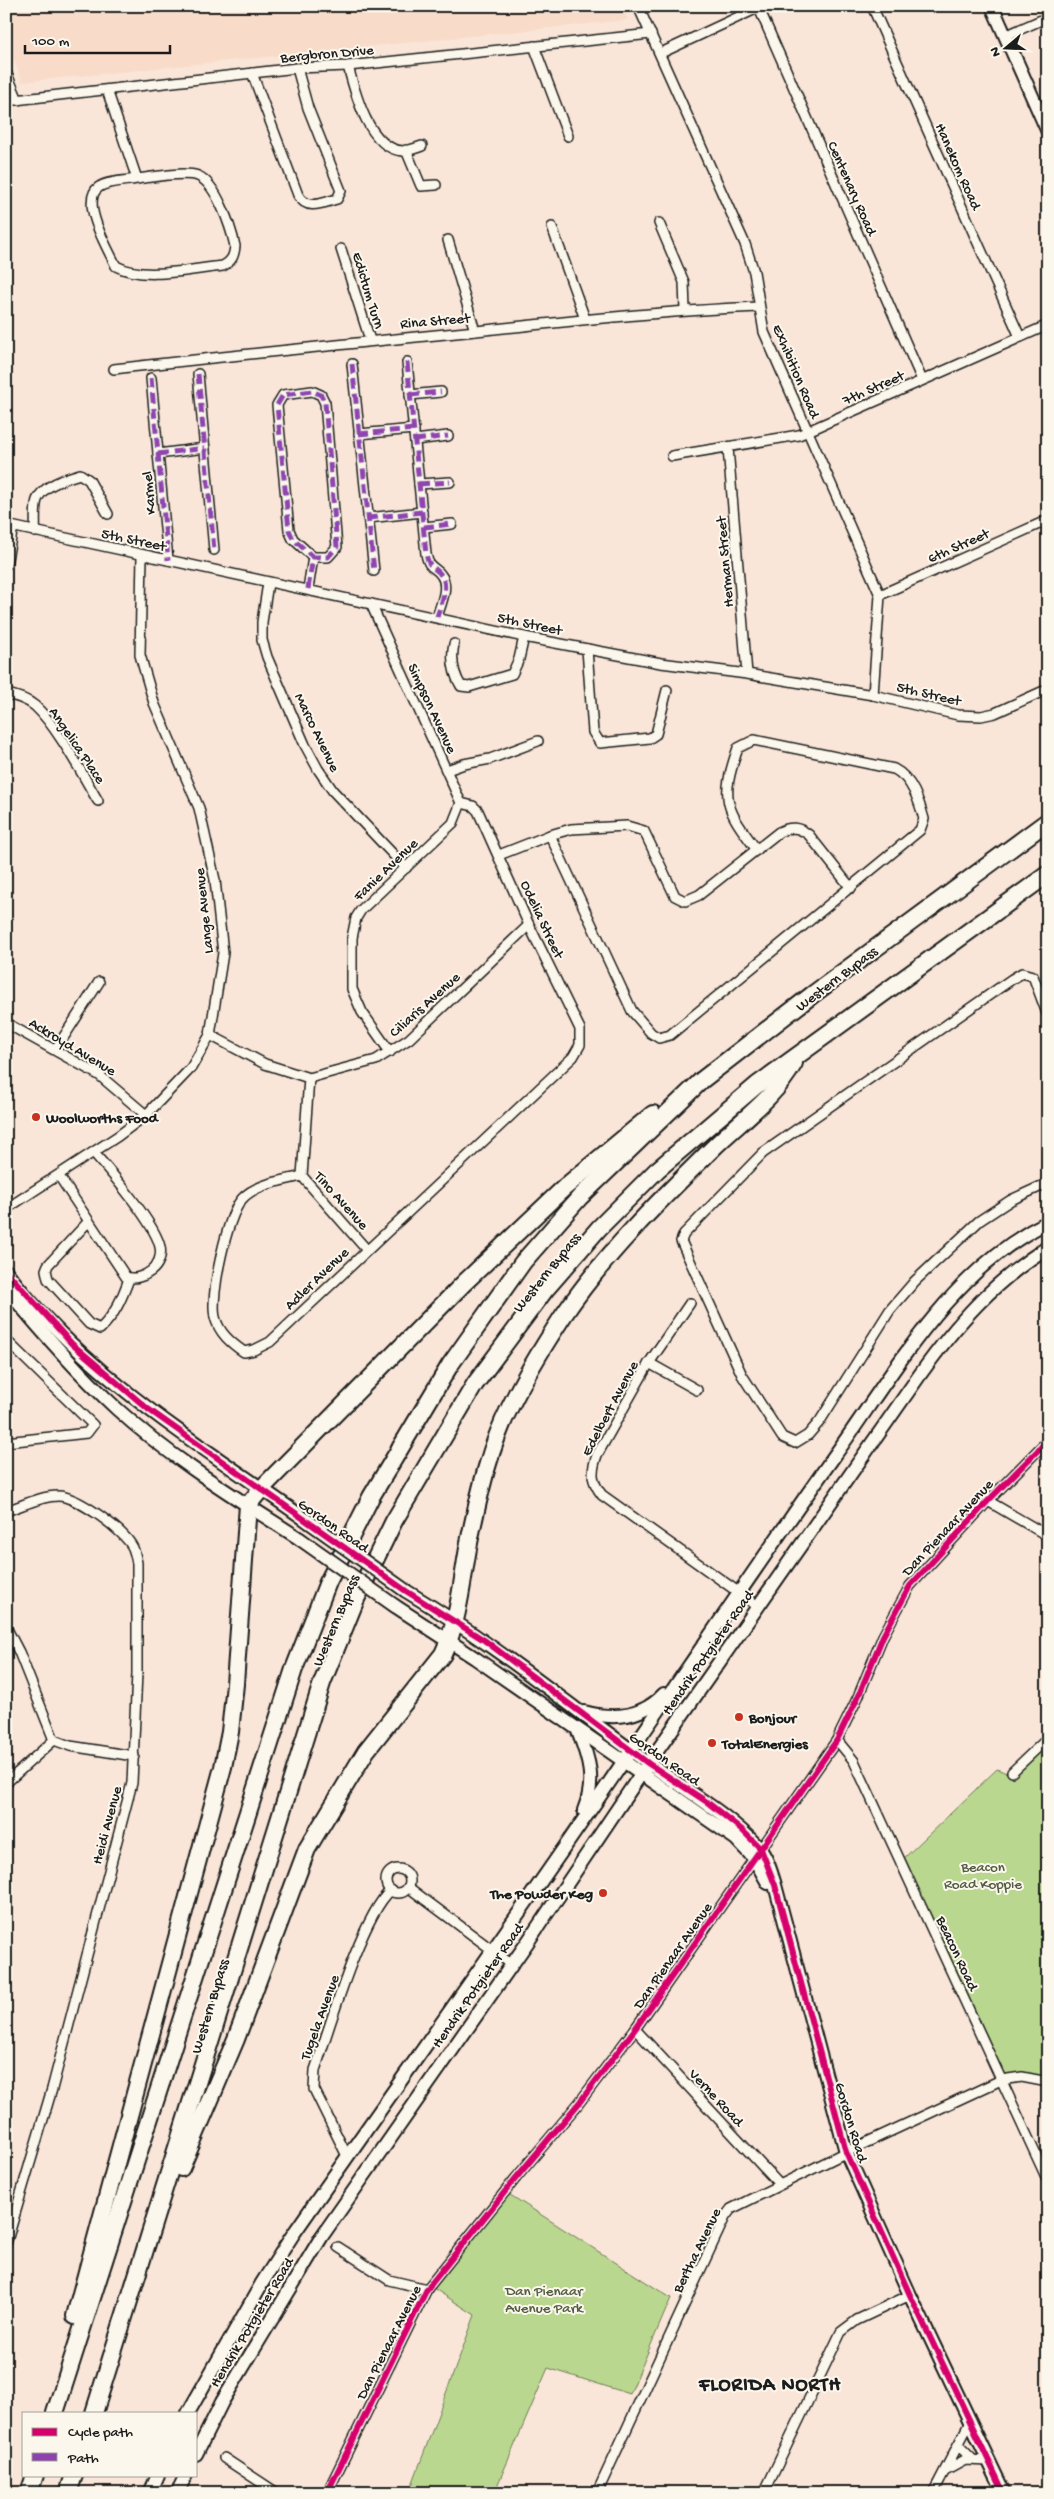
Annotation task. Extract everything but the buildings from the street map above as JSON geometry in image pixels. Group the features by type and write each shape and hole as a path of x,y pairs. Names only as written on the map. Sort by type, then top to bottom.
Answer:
{"highway":[{"name":"Western Bypass","path":"55,2412 291,1678 328,1582 371,1497 450,1365 524,1262 580,1197 702,1080 812,994 1048,820"},
{"name":"Western Bypass","path":"94,2412 322,1683 356,1599 394,1521 475,1384 545,1290 599,1228 657,1170 757,1085 1048,874"},
{"path":"144,2256 236,2039 307,1849 366,1751 443,1654 456,1621 470,1535 487,1469 509,1408 564,1315 606,1259 712,1149 761,1105 785,1078 798,1056"},
{"path":"50,2412 223,1766 230,1732 235,1684 248,1505 262,1488 464,1283 565,1187 676,1096 702,1080"},
{"path":"68,2493 74,2476"}],"main road":[{"path":"992,6 1048,132"},
{"name":"Hendrik Potgieter Road","path":"189,2412 262,2283 348,2156 939,1308 987,1263 1014,1242 1048,1222"},
{"name":"Hendrik Potgieter Road","path":"198,2450 222,2402 322,2236 946,1338 974,1305 1001,1280 1048,1247"},
{"name":"Gordon Road","path":"6,1271 46,1318 110,1378 167,1423 406,1591 456,1621 579,1711 628,1756 757,1854 775,1885 846,2152 910,2295 1004,2493"},
{"name":"Gordon Road","path":"6,1288 58,1349 118,1410 162,1445 395,1606 449,1640 578,1731 628,1756"},
{"path":"579,1711 616,1717 641,1711 661,1696 690,1664"},
{"path":"566,1845 590,1796 592,1782 588,1757 578,1731"},
{"path":"150,2493 158,2476"},
{"path":"178,2493 186,2476"}],"street":[{"name":"Exhibition Road","path":"638,6 661,53 745,244 754,272 764,332 880,596 873,695"},
{"name":"Hanekom Road","path":"872,6 1020,337"},
{"path":"661,53 760,7"},
{"name":"Centenary Road","path":"760,7 922,380"},
{"path":"1005,36 1048,17"},
{"name":"Bergbron Drive","path":"6,101 297,68 348,66 651,34"},
{"path":"534,46 568,136"},
{"path":"348,66 372,132 384,145 406,150 422,146"},
{"path":"252,73 298,195 305,203 313,206 337,199 341,192 308,108 297,68"},
{"path":"6,72 18,100"},
{"path":"107,90 137,179"},
{"path":"406,150 420,186 436,184"},
{"path":"186,174 199,176 207,182 214,190 232,236 234,255 230,262 223,266 132,274 116,266 92,212 91,200 93,193 101,186 137,179 186,174"},
{"path":"659,223 684,282 685,310"},
{"path":"552,227 585,319"},
{"path":"448,240 475,331"},
{"name":"Edictum Turn","path":"341,248 370,340"},
{"name":"Rina Street","path":"114,369 370,340 585,319 685,310 759,307"},
{"name":"7th Street","path":"672,456 728,448 808,432 1048,325"},
{"path":"407,362 427,560 431,568 440,574 444,584 437,617"},
{"path":"352,364 374,571"},
{"path":"198,374 214,550"},
{"name":"Karmel","path":"151,378 168,560"},
{"path":"312,391 321,395 325,403 337,547 328,557 312,557 293,539 289,530 277,405 283,396 312,391"},
{"path":"410,395 442,392"},
{"path":"359,434 414,429"},
{"path":"415,440 448,436"},
{"name":"Karmel","path":"158,454 205,448"},
{"name":"Herman Street","path":"728,448 747,674"},
{"path":"35,532 37,501 42,492 51,486 80,474 90,480 108,514"},
{"path":"419,484 450,482"},
{"path":"368,518 422,512"},
{"name":"6th Street","path":"880,596 1048,520"},
{"path":"424,527 452,524"},
{"path":"6,565 10,526"},
{"name":"5th Street","path":"10,526 524,637 661,663 747,674 873,695 974,716 995,713 1048,689"},
{"name":"Lange Avenue","path":"6,1209 94,1153 146,1115 191,1068 210,1035 223,953 214,880 199,808 154,703 140,655 142,555"},
{"path":"308,589 312,557"},
{"name":"Marco Avenue","path":"268,583 262,622 262,640 267,658 306,745 318,769 333,791 406,868"},
{"name":"Simpson Avenue","path":"371,604 461,803"},
{"path":"454,644 453,661 458,682 461,686 469,687 512,674 519,660 524,637"},
{"path":"587,649 593,732 600,743 650,738 656,734 667,690"},
{"name":"Angelica Place","path":"6,694 17,696 35,707 48,723 98,800"},
{"path":"550,835 632,1012 659,1038 670,1035 850,888 914,835 923,825 924,819 911,786 900,772 886,766 754,740 742,744 738,748 734,758 726,798 727,806 735,821 757,850"},
{"path":"447,770 464,764 490,759 538,741"},
{"name":"Fanie Avenue","path":"390,1052 356,1001 352,989 352,938 356,918 361,910 453,823 461,803"},
{"name":"Odelia Street","path":"461,803 473,806 478,811 500,855 529,925 580,1029 580,1045 573,1057"},
{"path":"500,855 550,835 571,829 627,826 639,828 647,836 675,896 685,901 699,895 786,828 801,829 809,834 850,888"},
{"name":"Ciliaris Avenue","path":"309,1078 369,1062 390,1052 409,1039 529,925"},
{"path":"1048,1016 1033,976 1022,973 1012,978 763,1153 684,1234 681,1241 742,1375 782,1437 795,1443 808,1435 820,1421 890,1310 915,1281 979,1221 1011,1200 1048,1183"},
{"path":"56,1049 99,982"},
{"name":"Ackroyd Avenue","path":"6,1023 56,1049 99,1075 146,1115"},
{"path":"210,1035 265,1064 309,1078"},
{"name":"Adler Avenue","path":"302,1176 256,1189 242,1199 235,1210 228,1228 220,1259 215,1316 226,1338 244,1352 254,1350 270,1342 366,1249 573,1057"},
{"name":"Tino Avenue","path":"309,1078 302,1176 366,1249"},
{"path":"59,1176 121,1271 129,1278 140,1277 153,1270 158,1264 160,1248 140,1211 94,1153"},
{"path":"88,1222 48,1264 46,1270 48,1279 89,1324 100,1329 110,1319 122,1299 129,1278"},
{"name":"Edelbert Avenue","path":"690,1302 649,1363 597,1455 592,1469 594,1482 602,1495 759,1607"},
{"path":"6,1340 93,1425 87,1433 6,1442"},
{"path":"649,1363 696,1390"},
{"name":"Dan Pienaar Avenue","path":"327,2493 427,2289 579,2103 636,2029 837,1740 902,1598 918,1576 988,1500 1048,1440"},
{"name":"Heidi Avenue","path":"6,1511 48,1498 66,1497 104,1520 120,1533 133,1547 137,1563 132,1782 52,2089 6,2244"},
{"path":"988,1500 1048,1536"},
{"path":"6,1627 19,1652 54,1740 70,1746 134,1756"},
{"path":"1012,1772 1048,1738"},
{"path":"6,1783 54,1740"},
{"name":"Beacon Road","path":"837,1740 854,1761 1048,2181"},
{"name":"Tugela Avenue","path":"348,2156 314,2089 314,2070 357,1952 376,1909 391,1890 388,1887 386,1878 396,1869 408,1874 410,1878 408,1887 511,1964"},
{"path":"391,1890 400,1892 408,1887"},
{"name":"Verne Road","path":"636,2029 779,2184"},
{"name":"Bertha Avenue","path":"597,2493 725,2217 738,2204 1002,2080 1022,2077 1048,2082"},
{"path":"338,2247 389,2280 427,2289"},
{"path":"764,2493 834,2342 841,2332 857,2320 910,2295"},
{"path":"933,2493 970,2422"},
{"path":"958,2445 972,2459"},
{"path":"224,2458 277,2493"},
{"path":"942,2473 957,2463 972,2459 989,2461"}],"shaded area":[{"path":"6,6 622,6 628,20 22,82 6,38"}],"green space":[{"name":"Beacon Road Koppie","path":"1048,1743 1048,2079 1003,2077 903,1859 997,1769 1009,1774"},
{"name":"Dan Pienaar Avenue Park","path":"504,2191 671,2298 630,2394 548,2368 494,2493 409,2493 475,2315 427,2284"}],"marked path":[{"path":"407,362 426,554 430,565 439,572 445,585 444,596 437,617"},
{"path":"352,364 374,571"},
{"path":"198,374 214,550"},
{"path":"151,378 168,560"},
{"path":"308,589 313,557 328,557 337,547 325,403 321,395 312,391 283,395 277,405 289,530 293,539 313,557"},
{"path":"410,395 441,392"},
{"path":"359,434 414,429"},
{"path":"415,440 448,436"},
{"path":"158,454 205,448"},
{"path":"419,484 450,482"},
{"path":"368,518 422,512"},
{"path":"424,527 452,524"}],"cycle path":[{"path":"6,1271 72,1344 148,1409 406,1591 484,1640 649,1764 707,1802 741,1829 761,1849 775,1885 846,2152 910,2295 1004,2493"},
{"path":"327,2493 427,2289 579,2103 635,2029 837,1740 858,1697 883,1636 910,1586 988,1501 1048,1440"}],"place":[{"name":"Woolworths Food","path":"36,1117"},
{"name":"Bonjour","path":"739,1717"},
{"name":"TotalEnergies","path":"712,1743"},
{"name":"The Powder Keg","path":"603,1893"}],"district":[{"name":"FLORIDA NORTH","path":"770,2383"}]}
